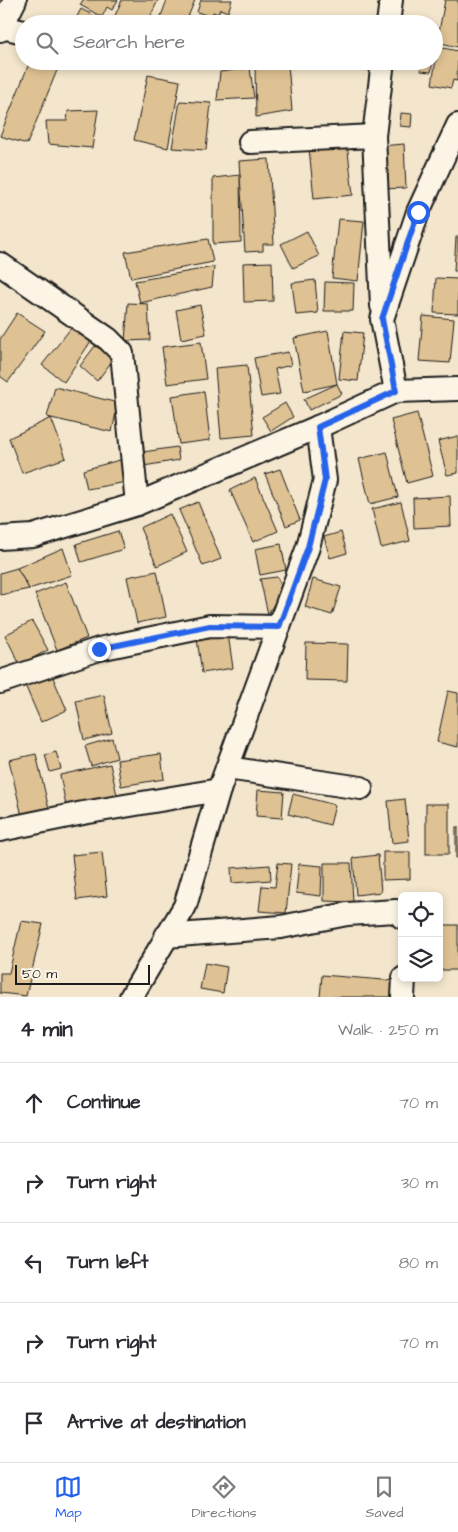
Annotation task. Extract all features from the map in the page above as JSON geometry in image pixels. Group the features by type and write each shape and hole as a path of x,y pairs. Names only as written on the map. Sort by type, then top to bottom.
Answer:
{"street":[{"path":"15,0 1,28 15,30"},
{"path":"389,15 391,0"},
{"path":"382,70 374,136 382,319 396,391"},
{"path":"382,319 418,212 458,124"},
{"path":"250,142 374,136"},
{"path":"0,264 108,338 122,353 137,504"},
{"path":"0,538 33,536 137,504 318,427 396,391 458,389"},
{"path":"131,997 184,906 219,790 308,547 325,480 318,427"},
{"path":"0,682 99,649 210,626 279,627"},
{"path":"227,768 361,788"},
{"path":"0,830 84,813 219,790"},
{"path":"166,936 281,927 347,914 396,911 398,913"},
{"path":"403,997 404,982"}],"building":[{"path":"83,0 118,0 112,10 107,7 103,15 98,15 80,5"},
{"path":"122,0 158,0 151,15 115,15"},
{"path":"167,0 195,0 189,15 161,15"},
{"path":"201,0 232,0 228,12 220,9 218,14 213,12 212,15 206,15 197,12"},
{"path":"445,0 458,0 458,47 443,43 442,15"},
{"path":"81,9 93,15 78,15"},
{"path":"443,48 458,51 457,81 453,80 451,88 432,84 434,70 443,70"},
{"path":"26,70 57,70 27,144 0,136"},
{"path":"250,70 254,98 217,100 220,72"},
{"path":"255,70 289,70 292,111 256,117"},
{"path":"148,75 180,81 168,148 134,140"},
{"path":"180,101 211,103 206,150 172,148"},
{"path":"98,110 92,148 48,144 46,121 67,121 68,111"},
{"path":"401,113 412,114 411,127 400,126"},
{"path":"347,143 353,195 314,199 309,148"},
{"path":"404,144 406,188 383,189 381,146"},
{"path":"269,159 274,244 263,244 263,251 245,252 239,161"},
{"path":"240,175 241,242 213,244 213,178"},
{"path":"338,219 364,221 358,281 332,278"},
{"path":"307,231 319,256 293,268 281,244"},
{"path":"456,237 458,237 458,271 454,271"},
{"path":"208,239 213,262 131,278 125,252"},
{"path":"272,262 273,301 244,302 243,263"},
{"path":"214,267 212,287 140,303 135,281"},
{"path":"436,278 458,279 458,314 434,313"},
{"path":"315,280 318,313 296,315 292,283"},
{"path":"325,282 354,283 353,311 324,311"},
{"path":"128,303 148,304 150,340 125,341"},
{"path":"200,305 206,334 181,339 176,310"},
{"path":"17,313 45,331 8,382 0,376 0,339"},
{"path":"423,316 454,319 450,363 419,361"},
{"path":"71,328 91,341 64,382 42,365"},
{"path":"328,331 337,384 304,391 294,338"},
{"path":"344,331 363,333 358,381 339,379"},
{"path":"201,342 206,379 167,384 162,347"},
{"path":"95,346 115,357 97,381 80,366"},
{"path":"288,352 291,365 275,369 280,394 261,397 254,358"},
{"path":"247,365 254,435 221,438 215,368"},
{"path":"337,384 342,394 309,410 304,399"},
{"path":"55,387 118,403 112,432 47,417"},
{"path":"204,391 210,440 179,444 172,396"},
{"path":"285,403 293,417 271,431 262,417"},
{"path":"417,413 433,476 407,483 391,420"},
{"path":"51,418 66,458 22,473 9,438"},
{"path":"458,436 458,473 447,475 438,441"},
{"path":"177,447 179,460 138,467 136,453"},
{"path":"387,452 398,497 370,504 359,459"},
{"path":"127,458 132,481 87,489 83,470"},
{"path":"280,469 300,520 286,526 265,474"},
{"path":"255,478 278,531 253,542 230,490"},
{"path":"450,496 451,526 414,528 413,498"},
{"path":"198,502 221,559 203,566 179,510"},
{"path":"401,502 410,541 381,548 372,509"},
{"path":"170,514 187,552 157,566 140,528"},
{"path":"118,531 124,549 81,562 76,544"},
{"path":"341,532 347,553 330,558 324,537"},
{"path":"281,544 286,570 260,575 255,549"},
{"path":"63,548 72,575 29,589 17,568"},
{"path":"17,568 29,589 0,595 0,573"},
{"path":"157,571 166,617 137,623 127,577"},
{"path":"277,577 283,589 268,614 260,579"},
{"path":"313,579 341,587 332,615 305,607"},
{"path":"66,582 87,638 57,650 35,594"},
{"path":"32,621 48,650 20,665 5,635"},
{"path":"228,634 233,668 202,673 197,639"},
{"path":"306,643 348,644 347,681 305,680"},
{"path":"51,673 67,710 41,722 25,685"},
{"path":"448,691 458,693 458,747 437,742"},
{"path":"104,695 112,733 84,740 76,701"},
{"path":"112,738 117,758 91,766 85,746"},
{"path":"56,752 61,769 50,772 45,755"},
{"path":"36,754 49,809 22,816 9,760"},
{"path":"161,754 164,779 121,786 117,760"},
{"path":"110,764 117,795 66,806 60,775"},
{"path":"258,790 284,792 282,818 256,816"},
{"path":"293,794 335,805 330,825 288,814"},
{"path":"405,799 409,841 392,843 388,801"},
{"path":"426,804 449,804 449,854 426,854"},
{"path":"456,827 458,827 458,858 456,858"},
{"path":"102,852 107,896 77,900 72,855"},
{"path":"383,852 410,852 410,879 383,880"},
{"path":"378,855 381,892 356,895 353,858"},
{"path":"278,863 291,864 286,913 259,911 262,886 275,887"},
{"path":"324,863 351,863 353,902 324,901"},
{"path":"299,864 322,866 321,896 296,893"},
{"path":"270,865 271,880 232,883 231,868"},
{"path":"21,921 43,924 26,996 0,993 0,973 9,973"},
{"path":"443,925 458,925 458,970 443,970"},
{"path":"205,963 227,967 223,993 200,989"},
{"path":"322,975 396,981 394,997 320,997"}],"route":[{"path":"99,649 210,626 279,627 308,547 325,480 318,427 396,391 382,319 418,212"}]}
